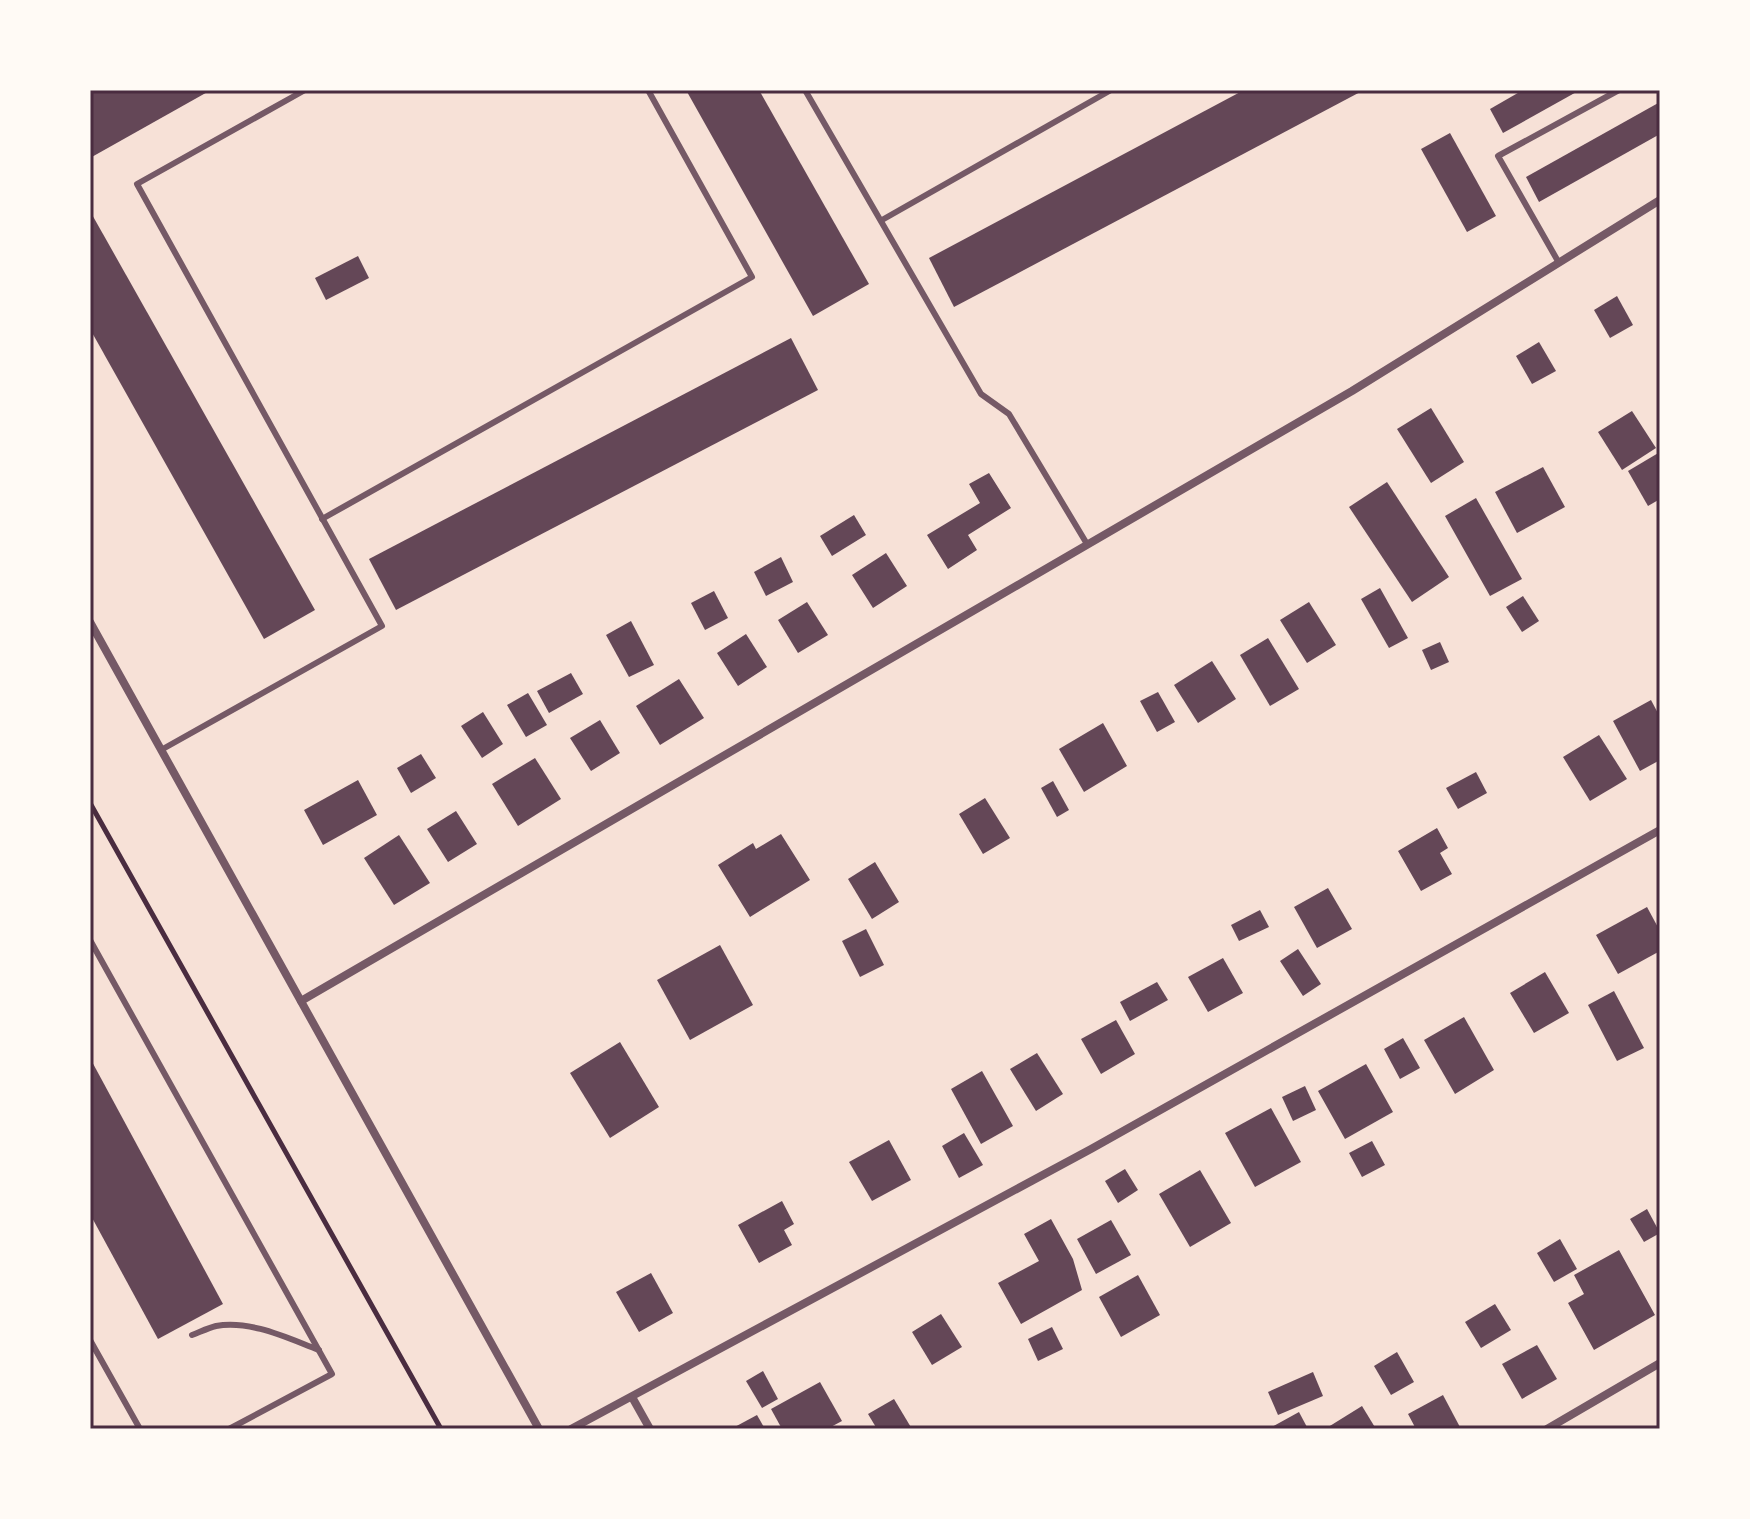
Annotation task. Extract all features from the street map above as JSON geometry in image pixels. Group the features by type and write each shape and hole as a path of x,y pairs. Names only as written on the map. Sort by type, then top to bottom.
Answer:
{"street":[{"path":"301,1001 1352,391 1660,200"},
{"path":"90,622 539,1429"},
{"path":"571,1429 1091,1149 1660,830"},
{"path":"1547,1429 1660,1363"},
{"path":"632,1397 650,1429"}],"lane":[{"path":"161,750 382,626 137,184 305,90"},
{"path":"322,519 752,277 648,90"},
{"path":"805,90 981,394 1009,414 1087,544"},
{"path":"882,220 1111,90"},
{"path":"1559,263 1498,156 1619,90"},
{"path":"90,940 332,1374 229,1429"},
{"path":"192,1335 216,1326 243,1326 319,1350"},
{"path":"90,1340 140,1429"}],"path":[{"path":"90,803 441,1429"}],"building":[{"path":"90,90 211,90 90,158"},
{"path":"686,90 759,90 869,284 813,316"},
{"path":"1244,90 1364,90 954,307 929,258"},
{"path":"1523,90 1580,90 1503,133 1490,109"},
{"path":"1660,102 1660,134 1539,202 1526,177"},
{"path":"1450,133 1496,216 1467,232 1421,149"},
{"path":"90,211 315,610 264,639 90,329"},
{"path":"358,256 369,278 326,300 315,278"},
{"path":"1617,296 1633,325 1610,338 1594,310"},
{"path":"791,338 818,390 396,610 369,559"},
{"path":"1539,342 1556,371 1532,384 1516,356"},
{"path":"1431,408 1464,462 1431,483 1397,429"},
{"path":"1632,411 1656,448 1622,470 1598,432"},
{"path":"1660,452 1660,499 1648,506 1628,471"},
{"path":"1543,467 1565,507 1517,533 1495,492"},
{"path":"989,473 1011,508 968,535 977,550 948,569 927,535 980,503 969,484"},
{"path":"1387,482 1449,577 1412,602 1349,507"},
{"path":"1476,498 1522,579 1490,596 1445,516"},
{"path":"854,515 866,535 832,556 820,536"},
{"path":"886,553 907,586 873,608 852,575"},
{"path":"781,557 793,582 766,596 754,572"},
{"path":"1380,588 1408,638 1389,648 1361,599"},
{"path":"714,591 728,618 705,630 691,603"},
{"path":"1523,596 1539,621 1522,632 1506,607"},
{"path":"807,602 828,635 798,653 778,620"},
{"path":"1309,602 1336,645 1307,663 1280,620"},
{"path":"631,621 654,665 629,677 606,635"},
{"path":"746,634 767,667 738,686 717,653"},
{"path":"1268,638 1299,689 1270,706 1240,655"},
{"path":"1440,642 1449,662 1431,670 1422,650"},
{"path":"1212,661 1236,699 1198,723 1174,685"},
{"path":"571,673 583,694 549,713 537,691"},
{"path":"679,679 704,718 660,745 636,706"},
{"path":"1158,692 1175,722 1157,732 1140,701"},
{"path":"528,693 547,725 526,737 507,705"},
{"path":"1651,700 1660,717 1660,760 1640,771 1613,721"},
{"path":"483,712 503,744 482,758 461,726"},
{"path":"600,720 620,753 591,771 570,738"},
{"path":"1103,723 1127,766 1084,792 1059,749"},
{"path":"1599,735 1627,779 1590,801 1563,757"},
{"path":"421,754 436,778 411,793 397,768"},
{"path":"535,758 561,799 518,826 492,784"},
{"path":"1476,772 1487,793 1458,809 1446,788"},
{"path":"358,780 377,815 323,845 304,810"},
{"path":"1053,781 1069,810 1057,817 1041,788"},
{"path":"985,798 1010,838 983,854 959,814"},
{"path":"456,811 477,844 448,862 427,829"},
{"path":"1437,828 1448,848 1440,853 1452,874 1421,891 1398,851"},
{"path":"781,834 810,880 750,917 718,865 753,843 756,849"},
{"path":"399,835 430,883 394,905 364,858"},
{"path":"875,862 899,902 872,919 848,879"},
{"path":"1328,888 1352,929 1317,948 1294,907"},
{"path":"1647,907 1660,931 1660,951 1618,974 1596,935"},
{"path":"1260,910 1269,927 1239,941 1231,925"},
{"path":"866,929 884,965 860,977 842,941"},
{"path":"720,945 753,1005 690,1040 657,980"},
{"path":"1298,949 1321,984 1303,996 1280,961"},
{"path":"1223,958 1243,993 1208,1012 1188,977"},
{"path":"1545,972 1569,1013 1534,1033 1510,993"},
{"path":"1157,982 1168,1000 1130,1021 1120,1002"},
{"path":"1614,991 1644,1048 1617,1061 1588,1005"},
{"path":"1464,1017 1494,1070 1455,1094 1424,1040"},
{"path":"1116,1020 1135,1054 1101,1074 1081,1039"},
{"path":"1403,1038 1420,1068 1400,1079 1384,1049"},
{"path":"620,1042 659,1107 610,1138 570,1073"},
{"path":"1037,1053 1063,1094 1036,1111 1010,1069"},
{"path":"90,1058 223,1304 158,1339 90,1214"},
{"path":"1366,1064 1393,1112 1345,1139 1318,1091"},
{"path":"982,1071 1013,1126 981,1144 951,1089"},
{"path":"1305,1086 1316,1110 1293,1121 1282,1097"},
{"path":"1271,1108 1301,1162 1255,1187 1225,1133"},
{"path":"964,1133 983,1165 959,1178 942,1146"},
{"path":"889,1140 911,1180 872,1201 849,1162"},
{"path":"1372,1141 1385,1165 1362,1177 1349,1153"},
{"path":"1125,1169 1138,1190 1118,1203 1105,1181"},
{"path":"1200,1170 1231,1223 1190,1247 1159,1194"},
{"path":"782,1201 794,1224 784,1230 792,1245 759,1263 738,1225"},
{"path":"1647,1209 1660,1233 1644,1242 1630,1219"},
{"path":"1051,1219 1073,1259 1082,1290 1021,1324 998,1283 1039,1261 1024,1234"},
{"path":"1111,1220 1131,1255 1096,1274 1077,1239"},
{"path":"1560,1239 1577,1269 1554,1282 1537,1253"},
{"path":"1619,1250 1655,1315 1594,1350 1568,1303 1584,1294 1574,1275"},
{"path":"651,1273 673,1313 639,1332 616,1292"},
{"path":"1138,1275 1160,1315 1121,1337 1099,1297"},
{"path":"1495,1304 1511,1330 1481,1348 1465,1322"},
{"path":"941,1314 962,1347 932,1365 912,1332"},
{"path":"1052,1327 1063,1349 1038,1361 1028,1339"},
{"path":"1537,1345 1557,1379 1522,1399 1502,1364"},
{"path":"1397,1352 1414,1382 1391,1395 1374,1366"},
{"path":"763,1371 778,1399 762,1408 746,1381"},
{"path":"1313,1372 1323,1396 1278,1415 1268,1392"},
{"path":"820,1382 842,1421 827,1429 782,1429 771,1409"},
{"path":"1443,1395 1461,1429 1416,1429 1408,1414"},
{"path":"894,1399 912,1429 877,1429 868,1414"},
{"path":"1362,1406 1376,1429 1325,1429"},
{"path":"1299,1412 1308,1429 1268,1429"},
{"path":"757,1415 765,1429 731,1429"}]}
